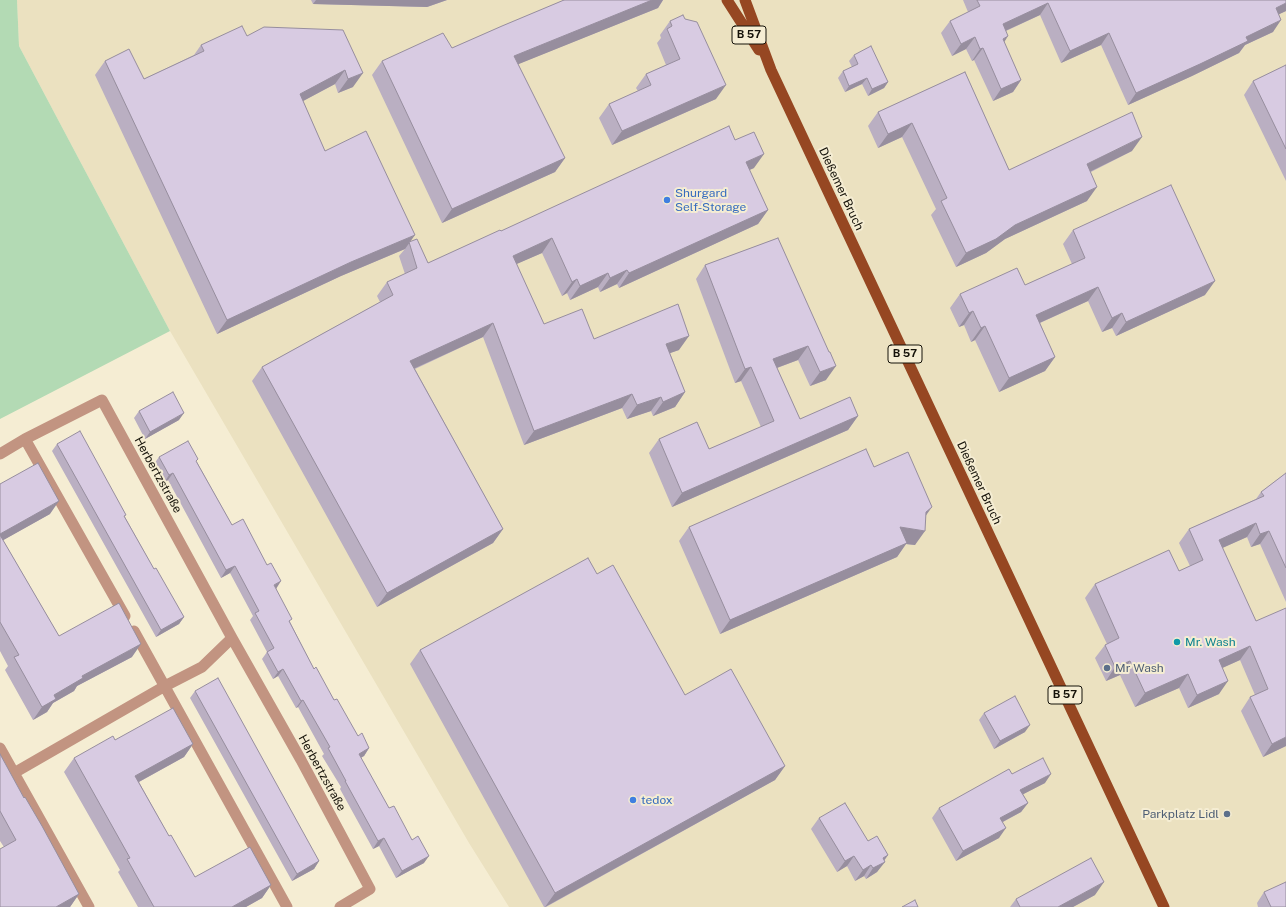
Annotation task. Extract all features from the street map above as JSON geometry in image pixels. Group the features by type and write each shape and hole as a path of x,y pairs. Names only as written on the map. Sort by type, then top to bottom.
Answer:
{"main road":[{"name":"Dießemer Bruch","path":"727,0 771,70"},
{"name":"Dießemer Bruch","path":"745,0 771,70 1164,907"}],"street":[{"name":"Herbertzstraße","path":"0,454 25,439 102,400 232,638 301,760 370,889 340,907"},
{"path":"25,439 165,686 287,907"},
{"path":"14,773 165,686 202,667 232,638"},
{"path":"0,748 89,907"}],"shaded area":[{"path":"17,0 1286,0 1286,907 509,907 469,843 170,331 19,46"}],"green space":[{"path":"0,0 17,0 19,46 170,331 0,419"}],"building":[{"path":"564,0 652,0 514,56 565,158 452,209 382,61 443,33 452,48"},
{"path":"977,0 1286,0 1286,3 1276,8 1281,20 1246,37 1248,41 1136,93 1109,33 1070,51 1048,3 1003,24 1008,36 1003,39 1021,80 1001,89 983,48 980,49 975,37 961,44 950,21 980,6"},
{"path":"683,15 685,19 697,22 726,85 622,131 609,104 651,85 646,74 680,59 667,29 672,26 670,21"},
{"path":"242,26 247,36 264,27 343,30 363,73 348,79 345,70 300,94 325,151 366,131 415,235 351,262 227,320 105,61 129,49 144,79 204,51 201,45"},
{"path":"871,46 888,82 872,89 867,78 849,86 843,71 858,64 854,55"},
{"path":"1286,65 1286,149 1253,81"},
{"path":"965,72 1009,170 1132,112 1142,137 1087,164 1097,187 1015,225 996,239 966,253 941,201 947,198 912,123 888,134 878,112"},
{"path":"729,126 735,140 754,132 764,154 746,162 768,210 629,273 627,270 610,278 608,273 580,286 577,279 572,282 552,238 513,256 544,324 582,309 594,339 678,304 689,336 666,344 685,392 663,402 661,397 637,405 632,394 534,431 493,323 410,361 503,529 387,593 262,367 393,295 387,282 417,268 409,242 417,239 428,263"},
{"path":"1171,185 1215,281 1126,322 1122,313 1112,318 1098,287 1036,315 1055,357 1009,378 985,326 981,328 973,311 969,313 960,294 1017,268 1025,285 1085,258 1073,230"},
{"path":"778,238 836,366 820,372 808,346 773,359 800,419 850,397 858,416 682,493 659,439 697,422 709,449 774,421 751,367 745,369 705,265"},
{"path":"173,392 184,413 150,432 139,411"},
{"path":"80,431 126,515 124,516 154,569 156,568 184,617 161,630 57,444"},
{"path":"188,441 198,459 196,461 232,525 243,519 267,565 271,563 281,581 274,585 292,619 289,621 314,669 316,667 334,700 337,699 358,736 362,733 369,748 359,754 389,808 394,806 412,840 418,836 429,856 402,871 384,838 378,841 328,748 330,747 303,700 301,701 283,669 278,672 267,652 274,648 255,613 259,611 235,566 226,570 173,473 169,475 159,457"},
{"path":"866,449 874,467 908,452 932,507 926,512 925,531 900,527 907,543 730,620 689,527"},
{"path":"38,463 59,501 0,534 0,484"},
{"path":"1286,473 1286,568 1269,531 1260,534 1256,523 1219,540 1256,621 1286,608 1286,737 1272,744 1250,697 1268,689 1250,646 1219,660 1228,681 1197,695 1188,674 1145,693 1130,661 1115,667 1105,645 1119,638 1095,584 1169,550 1179,571 1203,560 1189,529 1264,496 1261,492"},
{"path":"0,535 59,636 119,603 141,644 82,676 83,678 54,695 56,699 42,707 14,657 19,655 0,622"},
{"path":"588,558 597,574 613,565 685,695 731,669 785,766 555,893 420,650"},
{"path":"218,678 319,861 297,874 195,691"},
{"path":"1015,696 1030,725 1000,741 984,713"},
{"path":"173,708 193,744 135,776 169,836 171,835 195,877 250,847 271,885 232,907 154,907 127,859 130,858 74,758 113,736 115,740"},
{"path":"0,754 79,894 56,907 0,907 0,849 16,840 0,811"},
{"path":"1043,758 1051,774 1020,790 1028,803 1000,818 1006,828 963,851 939,808 1009,769 1012,774"},
{"path":"845,803 868,841 877,836 888,855 883,858 885,862 873,868 871,865 863,870 854,856 845,861 819,818"},
{"path":"1091,858 1104,882 1058,907 1020,907 1016,899"},
{"path":"1286,882 1286,907 1271,907 1264,892"},
{"path":"915,900 918,907 902,907"}],"place":[{"name":"Shurgard Self-Storage","path":"667,200"},
{"name":"Mr. Wash","path":"1177,642"},
{"name":"Mr Wash","path":"1107,668"},
{"name":"tedox","path":"633,800"},
{"name":"Parkplatz Lidl","path":"1227,814"}]}
